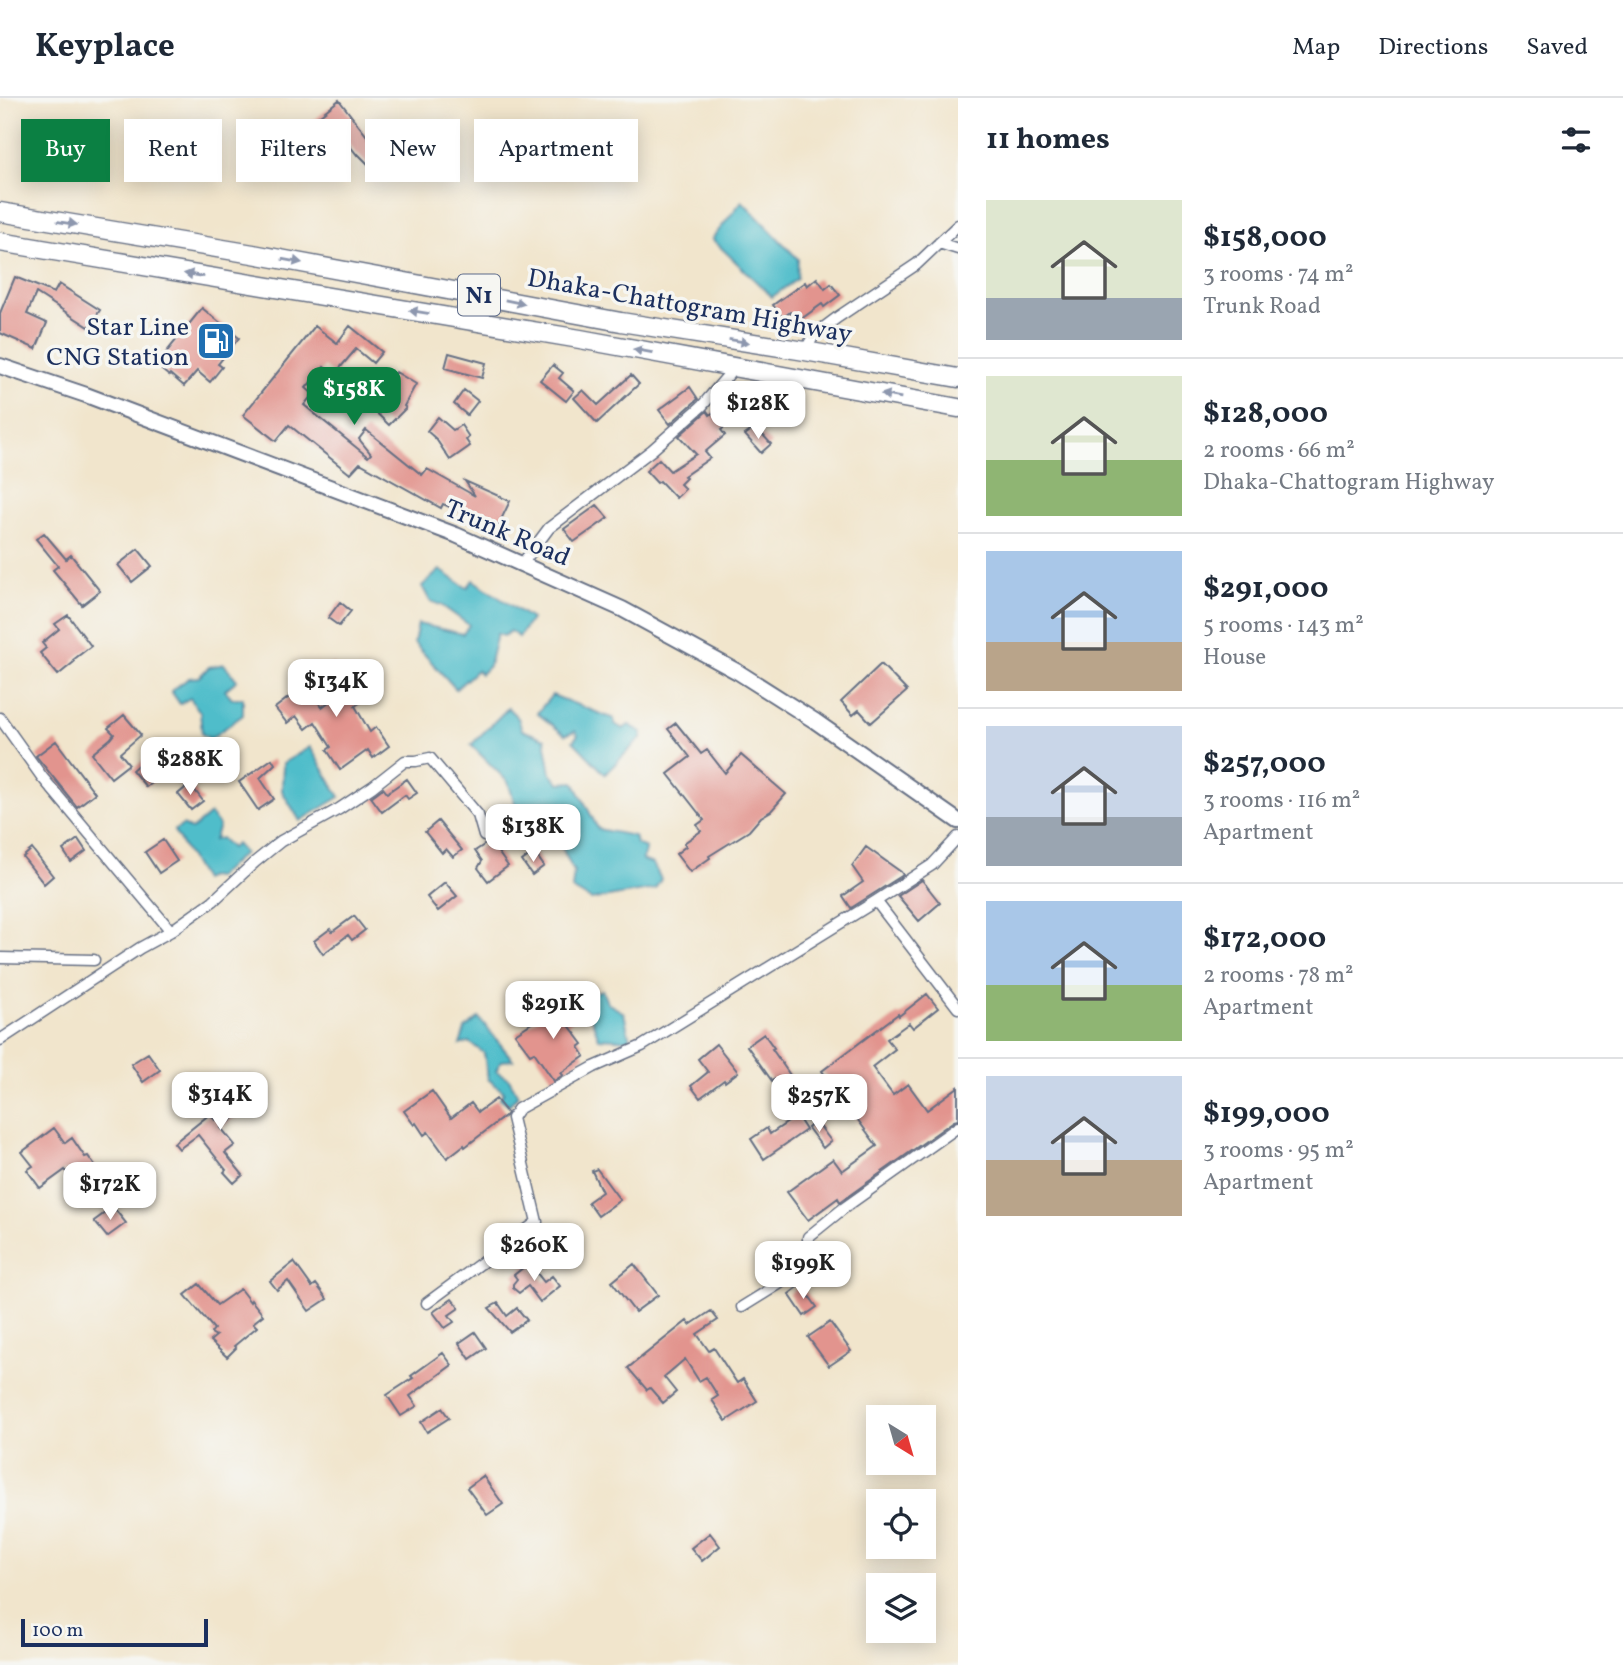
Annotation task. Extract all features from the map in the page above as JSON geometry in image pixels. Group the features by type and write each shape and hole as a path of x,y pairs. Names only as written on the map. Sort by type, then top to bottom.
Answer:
{"highway":[{"name":"Dhaka-Chattogram Highway","path":"0,213 253,254 621,323 958,378"},
{"path":"0,213 3,224 0,234"},
{"path":"35,248 27,242 24,232 29,223 38,218"},
{"name":"Dhaka-Chattogram Highway","path":"0,242 580,339 958,408"}],"main road":[{"name":"Trunk Road","path":"0,366 86,394 456,536 622,609 738,672 815,721 958,821"}],"street":[{"path":"805,351 814,335 917,264 958,225"},
{"path":"939,243 958,249"},
{"path":"522,564 549,528 662,441 702,406 735,367"},
{"path":"0,718 42,777 171,931"},
{"path":"0,1041 140,948 171,931 213,901 281,841 339,809 405,761 430,758 478,815 484,836"},
{"path":"427,1303 537,1222 512,1118 518,1109 594,1067 642,1046 932,865 958,837"},
{"path":"876,901 958,1008"},
{"path":"0,958 94,960"},
{"path":"743,1307 808,1263 808,1237 844,1208 958,1128"}],"water":[{"path":"742,201 798,259 797,279 772,297 712,239"},
{"path":"440,570 467,588 473,580 531,619 519,637 510,631 504,636 497,634 489,666 481,674 477,670 456,689 414,643 418,624 463,634 469,625 441,605 430,601 422,586"},
{"path":"224,664 237,680 225,690 232,698 243,698 243,715 210,739 202,734 200,712 190,698 180,704 171,691 189,678 199,677 209,667"},
{"path":"552,695 614,719 615,724 623,729 629,725 642,732 641,738 605,774 573,741 578,735 575,731 565,735 537,713"},
{"path":"508,708 518,718 522,730 545,739 551,774 559,783 574,782 598,829 634,836 636,844 646,848 642,860 653,864 661,879 655,889 591,900 572,889 574,872 559,842 544,835 539,815 515,804 508,782 471,745"},
{"path":"310,747 340,797 300,821 282,791 283,763"},
{"path":"210,814 219,826 214,840 221,838 231,848 236,844 244,853 216,878 203,880 174,831 183,825 191,830"},
{"path":"602,990 607,1003 624,1013 630,1040 599,1038 583,997"},
{"path":"479,1018 513,1060 501,1061 496,1071 509,1079 518,1095 509,1105 500,1098 504,1092 488,1079 484,1053 469,1042 460,1045 465,1029"}],"building":[{"path":"339,100 365,134 365,161 351,147 351,119 315,119"},
{"path":"15,277 54,293 59,284 100,310 89,327 36,293 27,314 47,323 36,349 0,333 0,313"},
{"path":"817,278 825,289 831,284 840,295 797,322 790,312 783,318 773,305 805,282 807,286"},
{"path":"202,308 239,338 218,364 222,367 210,382 197,371 184,386 156,365"},
{"path":"315,326 337,343 350,326 382,352 373,363 356,349 334,375 324,367 306,388 313,394 304,405 368,457 371,454 359,439 366,430 422,475 427,469 475,496 465,481 510,501 497,528 443,504 441,508 360,463 350,474 289,425 276,441 243,415"},
{"path":"449,353 486,363 482,378 445,368"},
{"path":"553,365 563,373 559,378 574,391 566,401 540,380"},
{"path":"396,372 416,384 404,406 406,408 389,425 362,399 379,382 386,388"},
{"path":"631,375 639,384 597,423 574,398 583,390 598,405"},
{"path":"690,387 698,399 670,424 659,410"},
{"path":"464,390 478,401 467,415 454,404"},
{"path":"720,407 732,421 721,430 725,435 705,452 710,458 684,476 686,478 680,484 685,489 676,498 646,471 659,459 670,471 696,454 679,436 707,411 710,415"},
{"path":"438,417 453,430 461,425 469,437 466,440 470,446 450,460 427,431"},
{"path":"753,429 771,444 761,453 745,435"},
{"path":"597,505 608,518 574,542 564,529"},
{"path":"44,533 66,559 71,555 100,591 82,605 53,570 58,566 36,539"},
{"path":"138,549 152,566 132,582 118,565"},
{"path":"340,602 351,611 339,626 328,618"},
{"path":"68,615 91,646 58,675 40,653 46,648 42,643 59,629 55,624"},
{"path":"333,663 364,700 355,706 370,732 376,727 389,746 373,758 368,750 340,770 327,750 331,747 315,722 306,729 296,716 287,723 275,708 305,685 322,707 338,695 320,673"},
{"path":"881,664 907,691 871,723 859,710 853,715 841,702"},
{"path":"124,715 141,735 120,753 129,764 111,778 92,754 110,739 114,734 108,728"},
{"path":"676,723 701,754 707,750 725,773 741,755 786,794 749,831 709,856 710,858 690,872 676,854 686,846 684,843 701,831 697,825 704,820 668,774 690,757 668,729"},
{"path":"56,741 95,793 77,807 36,756"},
{"path":"175,753 188,772 180,778 170,767 146,787 132,770 147,757 156,767"},
{"path":"272,759 275,764 260,778 274,799 258,810 239,782"},
{"path":"407,779 417,793 408,799 405,795 382,812 371,797 383,788 387,793"},
{"path":"190,784 203,801 191,810 178,794"},
{"path":"438,821 462,850 453,857 446,849 442,853 425,832"},
{"path":"78,839 86,851 71,862 63,850"},
{"path":"163,840 177,861 159,873 145,852"},
{"path":"490,841 508,866 488,881 478,868 482,861 475,851"},
{"path":"866,847 903,875 851,908 843,896 863,882 852,866"},
{"path":"32,849 53,876 44,884 23,857"},
{"path":"534,852 544,866 532,875 522,861"},
{"path":"922,880 940,903 919,921 898,896"},
{"path":"445,882 457,896 438,911 427,897"},
{"path":"354,916 365,930 352,940 348,935 323,954 314,941"},
{"path":"927,994 938,1008 913,1028 909,1023 887,1039 895,1049 872,1067 893,1095 908,1084 927,1110 958,1087 958,1120 840,1202 838,1198 808,1220 787,1192 833,1159 842,1171 877,1146 822,1071"},
{"path":"549,1004 558,1018 569,1010 575,1019 568,1024 583,1044 579,1047 585,1056 554,1081 534,1052 530,1054 515,1034 539,1018 536,1014"},
{"path":"764,1034 801,1091 789,1099 774,1079 772,1081 747,1046"},
{"path":"716,1044 738,1072 700,1098 691,1086 708,1072 698,1059"},
{"path":"148,1053 160,1070 143,1082 131,1064"},
{"path":"241,1086 254,1102 221,1128 235,1145 225,1153 243,1175 234,1183 198,1135 179,1149 174,1143 210,1114 215,1120 231,1107 225,1099"},
{"path":"432,1091 451,1118 471,1103 478,1112 496,1099 507,1113 447,1158 428,1132 424,1135 404,1111"},
{"path":"797,1116 806,1130 764,1159 751,1139 767,1128 770,1134"},
{"path":"816,1121 831,1141 823,1148 808,1128"},
{"path":"54,1128 65,1143 72,1138 97,1169 86,1177 97,1194 87,1201 65,1170 40,1188 27,1170 33,1166 22,1152"},
{"path":"597,1169 620,1200 598,1216 588,1202 602,1192 592,1171"},
{"path":"113,1207 126,1223 107,1237 94,1221"},
{"path":"294,1262 312,1287 316,1284 327,1299 309,1311 288,1281 277,1290 270,1281"},
{"path":"529,1263 544,1282 552,1276 560,1286 540,1302 528,1286 519,1293 513,1288 517,1279 514,1275"},
{"path":"634,1264 658,1295 635,1312 612,1282"},
{"path":"199,1284 217,1305 240,1289 263,1315 253,1323 257,1327 234,1346 236,1348 227,1357 210,1341 216,1336 211,1333 214,1329 185,1295"},
{"path":"801,1285 817,1307 804,1316 789,1294"},
{"path":"452,1299 459,1308 449,1315 454,1322 445,1328 433,1312"},
{"path":"498,1303 507,1316 517,1308 527,1320 510,1332 489,1308"},
{"path":"711,1311 718,1320 697,1334 709,1351 714,1348 737,1383 743,1379 757,1401 726,1421 712,1400 718,1396 706,1377 699,1381 685,1359 664,1377 676,1392 663,1403 650,1388 647,1390 628,1368 687,1321 690,1325"},
{"path":"830,1322 851,1351 829,1366 808,1337"},
{"path":"475,1332 486,1348 470,1359 459,1343"},
{"path":"443,1353 452,1365 410,1396 417,1406 401,1416 387,1395"},
{"path":"442,1408 449,1418 427,1432 421,1422"},
{"path":"483,1476 503,1504 487,1515 467,1488"},
{"path":"710,1533 720,1546 702,1561 691,1548"}],"place":[{"name":"Star Line CNG Station","path":"216,341"}]}
